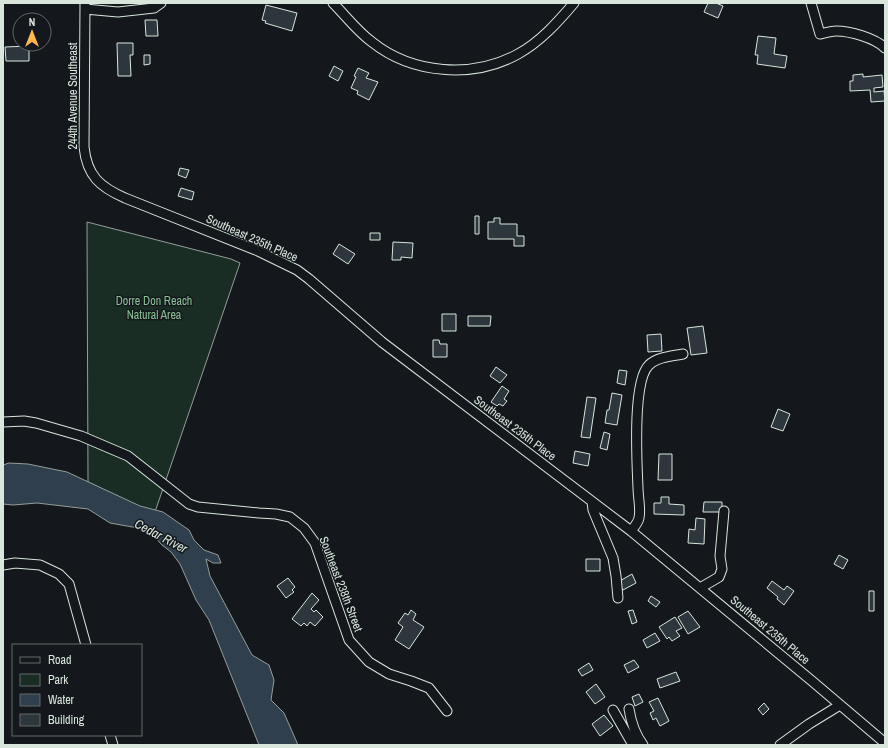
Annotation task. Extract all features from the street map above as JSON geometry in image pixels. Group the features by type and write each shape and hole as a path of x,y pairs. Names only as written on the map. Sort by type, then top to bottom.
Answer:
{"street":[{"path":"85,6 118,12 154,8 161,3"},
{"path":"333,3 371,42 390,54 410,63 429,68 444,69 472,69 492,65 518,54 536,43 560,20 574,3"},
{"path":"811,3 820,34 836,31 846,32 883,45"},
{"name":"244th Avenue Southeast","path":"85,6 84,147 88,167 100,184"},
{"name":"Southeast 235th Place","path":"100,184 106,189 125,198 258,251 297,270 382,342 631,531 885,743"},
{"path":"631,531 639,518 638,425 639,391 642,376 650,364 667,357 683,354"},
{"name":"Southeast 238th Street","path":"3,422 24,421 36,423 81,436 128,456 189,504 194,506 210,509 276,514 290,517 304,528 315,543 349,640 369,662 389,674 428,688 447,711"},
{"path":"592,502 593,510 613,558 618,598"},
{"path":"700,588 719,577 722,569 720,556 724,511"},
{"path":"3,565 16,563 40,565 59,574 69,584 86,644"},
{"path":"784,744 809,724 840,705"},
{"path":"629,709 631,721 638,739 643,745"},
{"path":"613,710 633,745"}],"green space":[{"name":"Dorre Don Reach Natural Area","path":"87,222 231,259 240,263 155,512 141,508 88,482"}],"water":[{"name":"Cedar River","path":"9,463 28,464 67,472 140,506 163,512 189,530 194,540 204,550 218,555 221,563 213,563 206,559 210,576 252,655 269,665 274,680 271,700 284,713 298,745 259,745 209,620 196,600 180,564 171,552 154,536 138,528 110,523 88,509 37,503 13,505 3,504 3,465"}],"building":[{"path":"708,3 716,3 723,6 718,18 704,12"},
{"path":"266,5 297,13 292,31 265,23 266,21 262,20"},
{"path":"145,20 157,20 158,36 146,36"},
{"path":"758,36 776,38 774,54 787,56 785,68 757,64 758,55 755,55"},
{"path":"117,43 133,43 133,55 130,55 131,76 118,76"},
{"path":"5,47 12,47 12,52 29,52 29,61 6,61"},
{"path":"144,55 150,55 150,64 144,65"},
{"path":"334,66 343,71 338,81 329,76"},
{"path":"358,68 369,73 366,78 378,82 369,100 357,94 358,91 351,88"},
{"path":"863,74 863,77 882,75 883,87 874,88 874,92 884,91 885,101 871,102 870,90 850,91 850,81 853,81 853,75"},
{"path":"180,168 189,170 186,178 178,175"},
{"path":"181,188 194,192 192,200 178,196"},
{"path":"475,216 479,216 479,234 475,234"},
{"path":"494,218 500,218 500,224 517,224 517,236 524,236 524,246 514,246 514,239 488,239 488,222 494,222"},
{"path":"370,233 380,233 380,240 370,240"},
{"path":"393,242 413,243 412,258 401,257 401,260 392,260"},
{"path":"339,244 355,254 348,264 333,254"},
{"path":"442,314 456,314 456,331 442,331"},
{"path":"468,316 491,316 490,326 468,326"},
{"path":"703,326 707,353 691,355 687,328"},
{"path":"661,334 662,351 648,352 647,335"},
{"path":"433,340 439,340 440,344 447,344 447,357 433,357"},
{"path":"496,367 507,375 500,383 490,376"},
{"path":"619,370 627,371 625,385 617,383"},
{"path":"502,386 509,391 504,399 507,401 503,406 499,404 497,406 491,402"},
{"path":"612,393 622,395 617,425 605,423"},
{"path":"587,397 596,398 590,438 581,437"},
{"path":"778,409 790,414 783,431 771,427"},
{"path":"604,432 610,434 607,450 600,448"},
{"path":"575,451 590,454 588,466 573,463"},
{"path":"659,454 672,454 672,480 658,480"},
{"path":"661,497 669,497 669,504 684,505 684,515 654,514 654,503 661,503"},
{"path":"704,502 722,502 722,512 703,512"},
{"path":"696,518 705,519 704,544 688,543 689,529 695,530"},
{"path":"839,555 848,560 843,569 834,564"},
{"path":"586,559 600,559 600,571 586,571"},
{"path":"632,574 636,583 623,590 618,582"},
{"path":"288,578 295,587 292,590 294,592 286,598 277,586"},
{"path":"772,581 784,590 787,586 794,591 784,605 777,599 778,597 767,588"},
{"path":"869,591 874,591 874,611 869,611"},
{"path":"312,593 319,600 311,609 314,612 316,610 323,617 315,626 310,622 307,626 304,623 301,626 292,619"},
{"path":"651,596 660,602 656,607 648,601"},
{"path":"411,610 416,614 413,620 424,627 409,649 395,640 403,627 398,623 405,613 408,615"},
{"path":"633,610 637,622 632,624 628,611"},
{"path":"688,611 700,627 688,634 678,617"},
{"path":"675,617 682,628 676,631 680,636 672,641 669,637 667,639 659,627"},
{"path":"655,633 660,641 647,648 643,640"},
{"path":"634,660 639,667 628,673 624,665"},
{"path":"589,663 593,670 582,676 578,670"},
{"path":"676,672 680,681 660,688 657,679"},
{"path":"596,684 605,697 595,704 586,692"},
{"path":"639,694 643,702 635,706 632,697"},
{"path":"658,698 669,721 660,726 656,718 653,720 650,713 654,711 649,702"},
{"path":"764,703 769,709 763,715 758,709"},
{"path":"604,715 613,726 600,736 592,724"}]}
